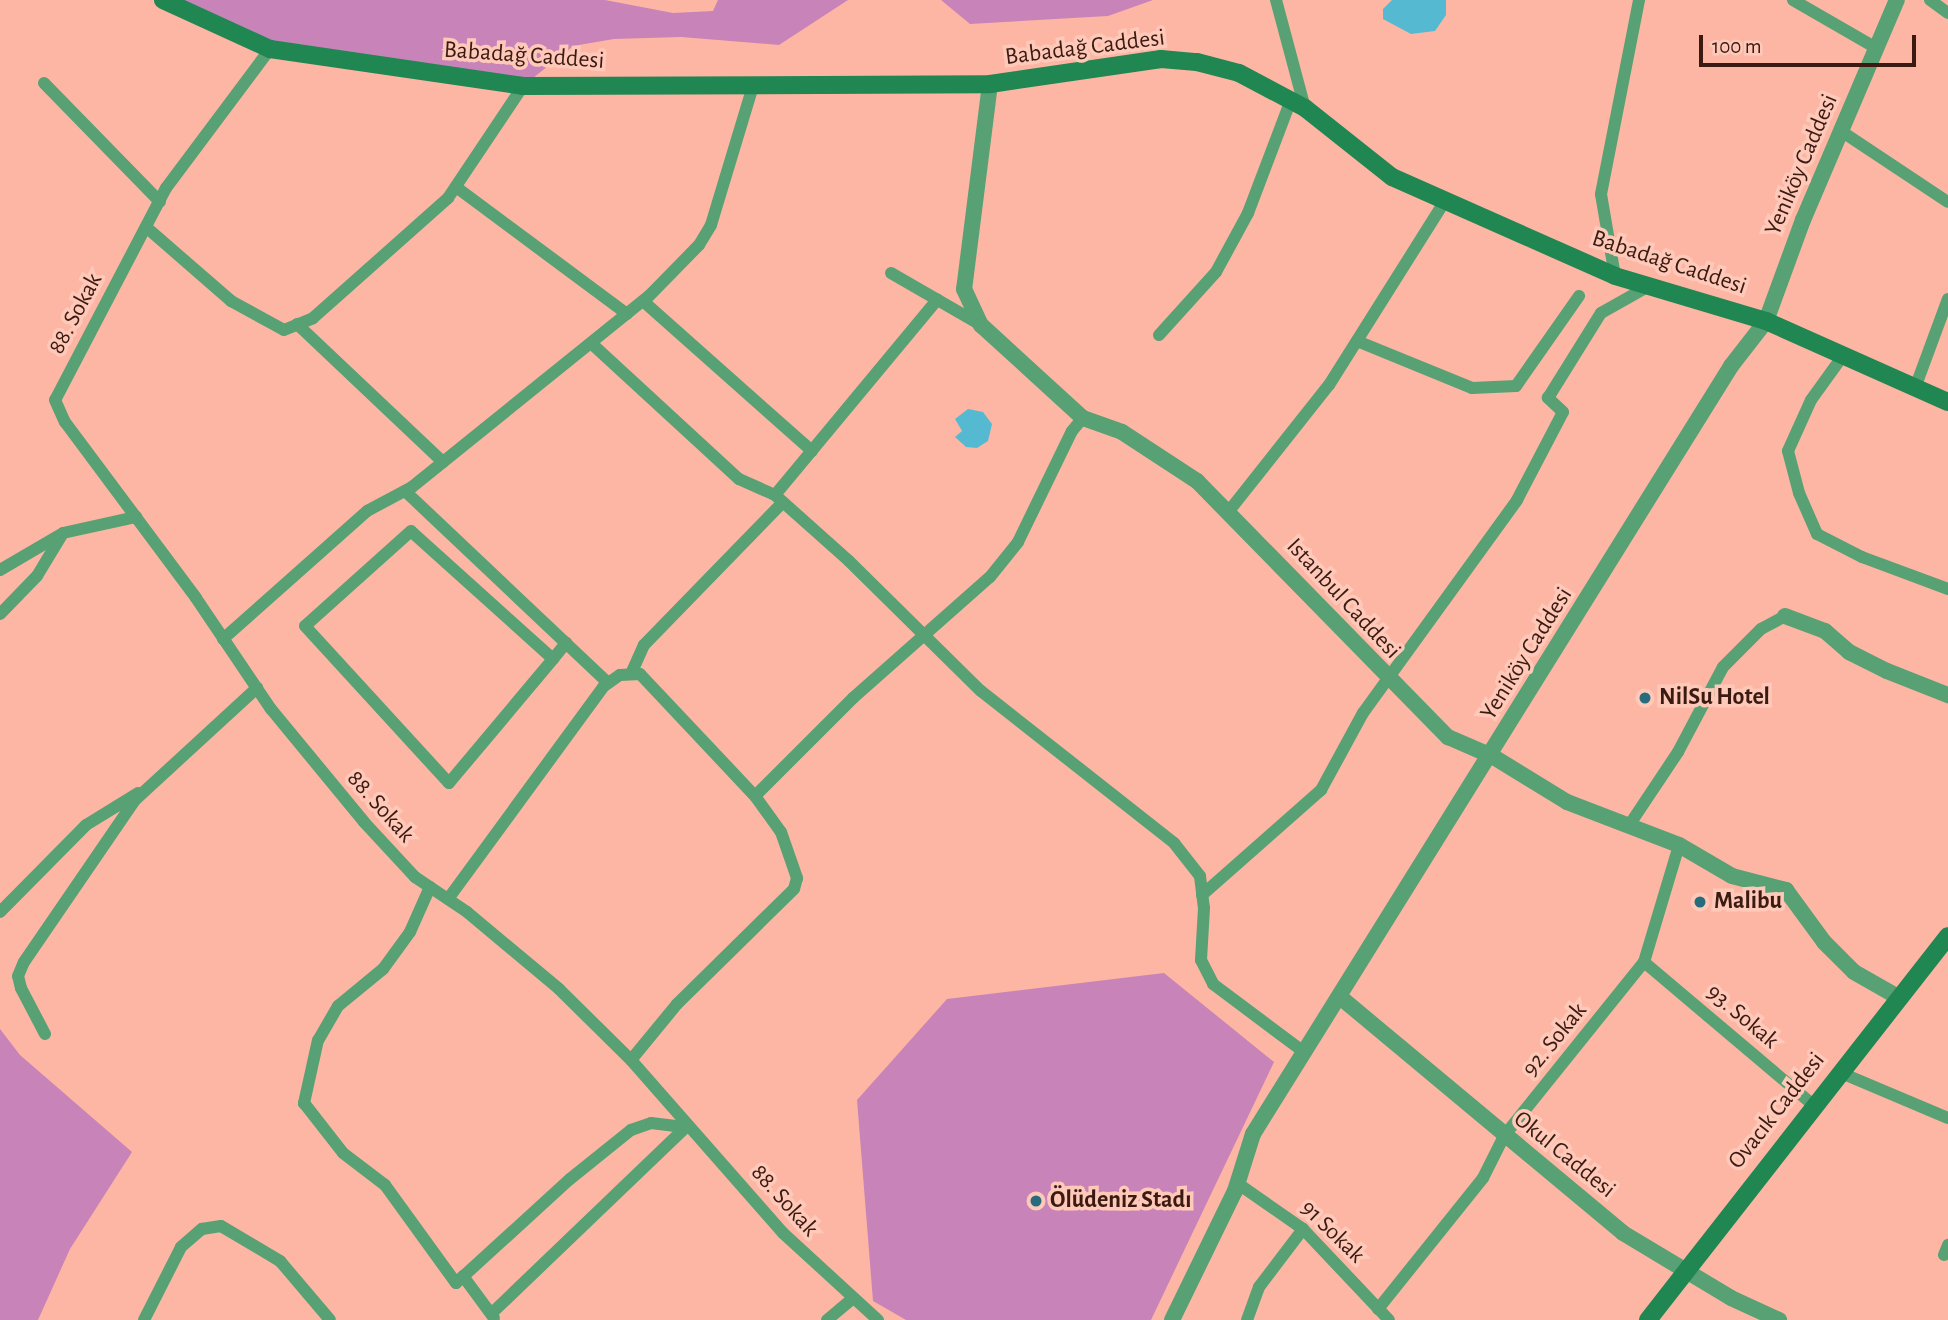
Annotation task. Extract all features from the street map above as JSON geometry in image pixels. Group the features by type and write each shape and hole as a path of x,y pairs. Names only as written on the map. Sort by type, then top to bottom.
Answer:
{"main road":[{"name":"Babadağ Caddesi","path":"163,0 270,48 523,86 990,84 1161,59 1197,62 1239,73 1298,104 1392,177 1445,201 1615,276 1766,320 1842,357 1948,402"},
{"name":"Ovacık Caddesi","path":"1648,1320 1813,1105 1948,936"}],"street":[{"path":"1159,334 1216,272 1248,213 1298,104 1276,0"},
{"path":"1615,276 1601,194 1639,0"},
{"path":"1793,0 1876,48"},
{"name":"Yeniköy Caddesi","path":"1172,1320 1237,1183 1253,1134 1492,756 1731,366 1766,320 1896,0"},
{"path":"1930,0 1948,13"},
{"path":"270,48 166,188 145,227 231,301 284,330 313,318 456,187 523,86"},
{"path":"44,83 160,202"},
{"name":"Istanbul Caddesi","path":"990,84 964,289 981,325 1083,418 1100,421 1169,461 1229,511 1387,678 1448,737 1492,756 1567,802 1679,845 1732,876 1786,890 1824,942 1854,972 1898,997"},
{"path":"223,639 367,510 405,491 443,462 643,301 699,245 711,225 753,86"},
{"path":"1841,131 1948,202"},
{"path":"456,187 627,314"},
{"path":"1229,511 1329,385 1445,201"},
{"name":"88. Sokak","path":"145,227 55,400 65,422 257,688 364,822 430,887 559,989 631,1060 686,1127 852,1300 878,1320"},
{"path":"891,274 981,325"},
{"path":"1202,895 1321,790 1387,678 1517,500 1563,412 1548,398 1601,313 1648,286"},
{"path":"1357,341 1472,388 1516,386 1579,296"},
{"path":"1915,388 1948,299"},
{"path":"631,674 644,645 779,499 812,450 937,300"},
{"path":"643,301 812,450"},
{"path":"297,324 443,462"},
{"path":"591,343 739,479 779,499 849,561 923,637 1030,731 1174,843 1200,876 1201,960 1213,984 1304,1052"},
{"path":"1842,357 1811,400 1788,451 1799,493 1817,534 1838,547 1948,589"},
{"path":"755,796 853,698 990,577 1018,542 1072,431 1083,418"},
{"path":"405,491 608,683"},
{"path":"0,570 64,533 136,517"},
{"path":"552,659 411,531 304,626 449,783 566,643"},
{"path":"0,614 37,576 64,533"},
{"path":"1628,827 1678,752 1723,667 1761,629 1785,616 1825,631 1849,652 1887,671 1948,695"},
{"path":"448,899 608,683 631,674 640,674 664,696 755,796 781,832 797,877 794,890 677,1004 631,1060"},
{"path":"0,912 86,825 144,789 257,688"},
{"path":"45,1034 18,976 59,907 144,789"},
{"name":"92. Sokak","path":"1377,1309 1483,1178 1504,1136 1644,962 1679,845"},
{"path":"430,887 410,932 383,969 338,1006 318,1040 304,1103 343,1153 385,1185 456,1283 631,1130 651,1122 686,1127"},
{"name":"93. Sokak","path":"1644,962 1813,1105"},
{"name":"Okul Caddesi","path":"1340,997 1623,1233 1685,1271 1779,1320"},
{"path":"1839,1072 1948,1118"},
{"path":"463,1276 493,1317 686,1127"},
{"name":"91 Sokak","path":"1237,1183 1303,1228 1390,1320"},
{"path":"144,1320 181,1247 202,1229 221,1226 280,1261 330,1320"},
{"path":"1247,1320 1259,1287 1303,1228"},
{"path":"827,1320 852,1300"}],"shaded area":[{"path":"163,0 605,0 673,13 713,11 718,0 848,0 779,45 681,37 614,39 573,46 523,86 270,49"},
{"path":"941,0 1153,0 1108,16 970,24"},
{"name":"Ölüdeniz Stadı","path":"1164,973 1274,1062 1151,1320 906,1320 873,1301 857,1100 947,999"},
{"path":"0,1029 20,1055 132,1152 70,1249 38,1320 0,1320"}],"water":[{"path":"1392,0 1446,0 1446,15 1435,31 1411,34 1383,19 1383,9"},
{"path":"968,409 983,412 992,424 988,441 977,448 966,447 955,437 962,431 955,419"}],"place":[{"name":"NilSu Hotel","path":"1645,698"},
{"name":"Malibu","path":"1700,902"},
{"name":"Ölüdeniz Stadı","path":"1036,1201"}]}
